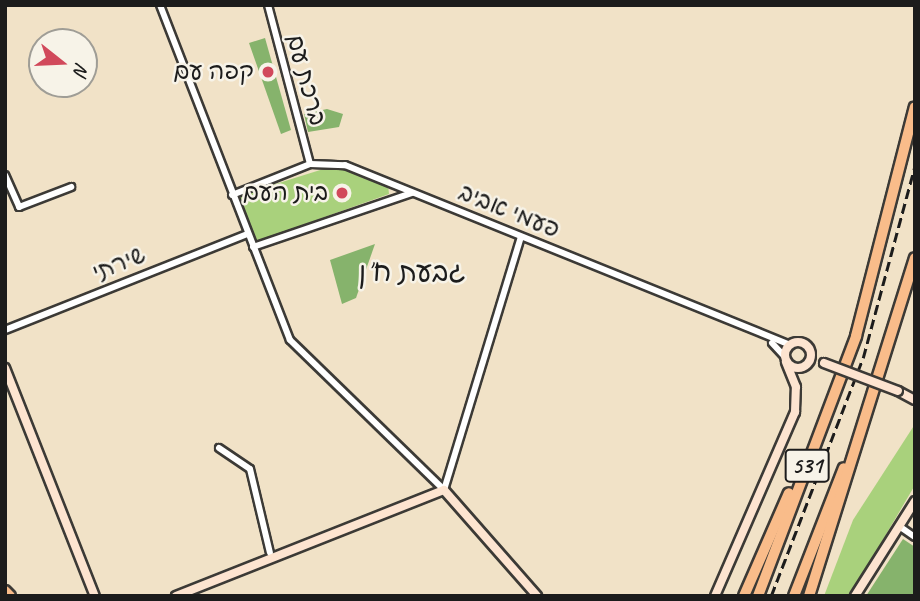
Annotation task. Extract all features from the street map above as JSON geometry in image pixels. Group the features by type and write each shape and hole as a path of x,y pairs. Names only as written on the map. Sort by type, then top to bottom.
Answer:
{"highway":[{"name":"531","path":"758,596 856,336 914,109"},
{"name":"531","path":"794,596 884,364 915,258"},
{"path":"744,596 856,336"},
{"path":"808,596 884,364"},
{"path":"5,591 10,596"}],"street":[{"path":"160,5 232,195 296,348 444,490 537,596"},
{"name":"ברכת עם","path":"268,5 310,164"},
{"name":"פעמי אביב","path":"232,195 310,164 345,165 768,340 789,344"},
{"path":"5,175 19,207 71,187"},
{"path":"253,247 412,193"},
{"name":"שירתי","path":"5,330 248,234"},
{"path":"444,490 521,237"},
{"name":"פעמי אביב","path":"768,340 785,359"},
{"path":"796,387 785,359 789,344 801,342 824,363 915,398"},
{"path":"715,596 795,412 796,387 811,353"},
{"path":"785,359 805,366 824,363"},
{"path":"5,368 95,596"},
{"path":"219,449 250,469 270,553"},
{"path":"176,596 270,553 444,490"},
{"path":"855,596 915,501"},
{"path":"899,526 915,537"}],"green space":[{"path":"265,38 291,130 281,134 249,43"},
{"path":"327,109 343,114 339,127 308,132 304,114"},
{"path":"333,166 388,185 389,194 255,242 237,196"},
{"path":"375,244 356,298 342,304 330,260"},
{"path":"915,424 915,485 850,596 824,596 853,520"},
{"path":"903,539 915,547 915,596 866,596"}],"railway":[{"path":"771,596 863,358 915,165"}],"place":[{"name":"קפה עם","path":"268,72"},
{"name":"בית העם","path":"342,193"}],"district":[{"name":"גבעת ח\"ן","path":"412,272"}]}
